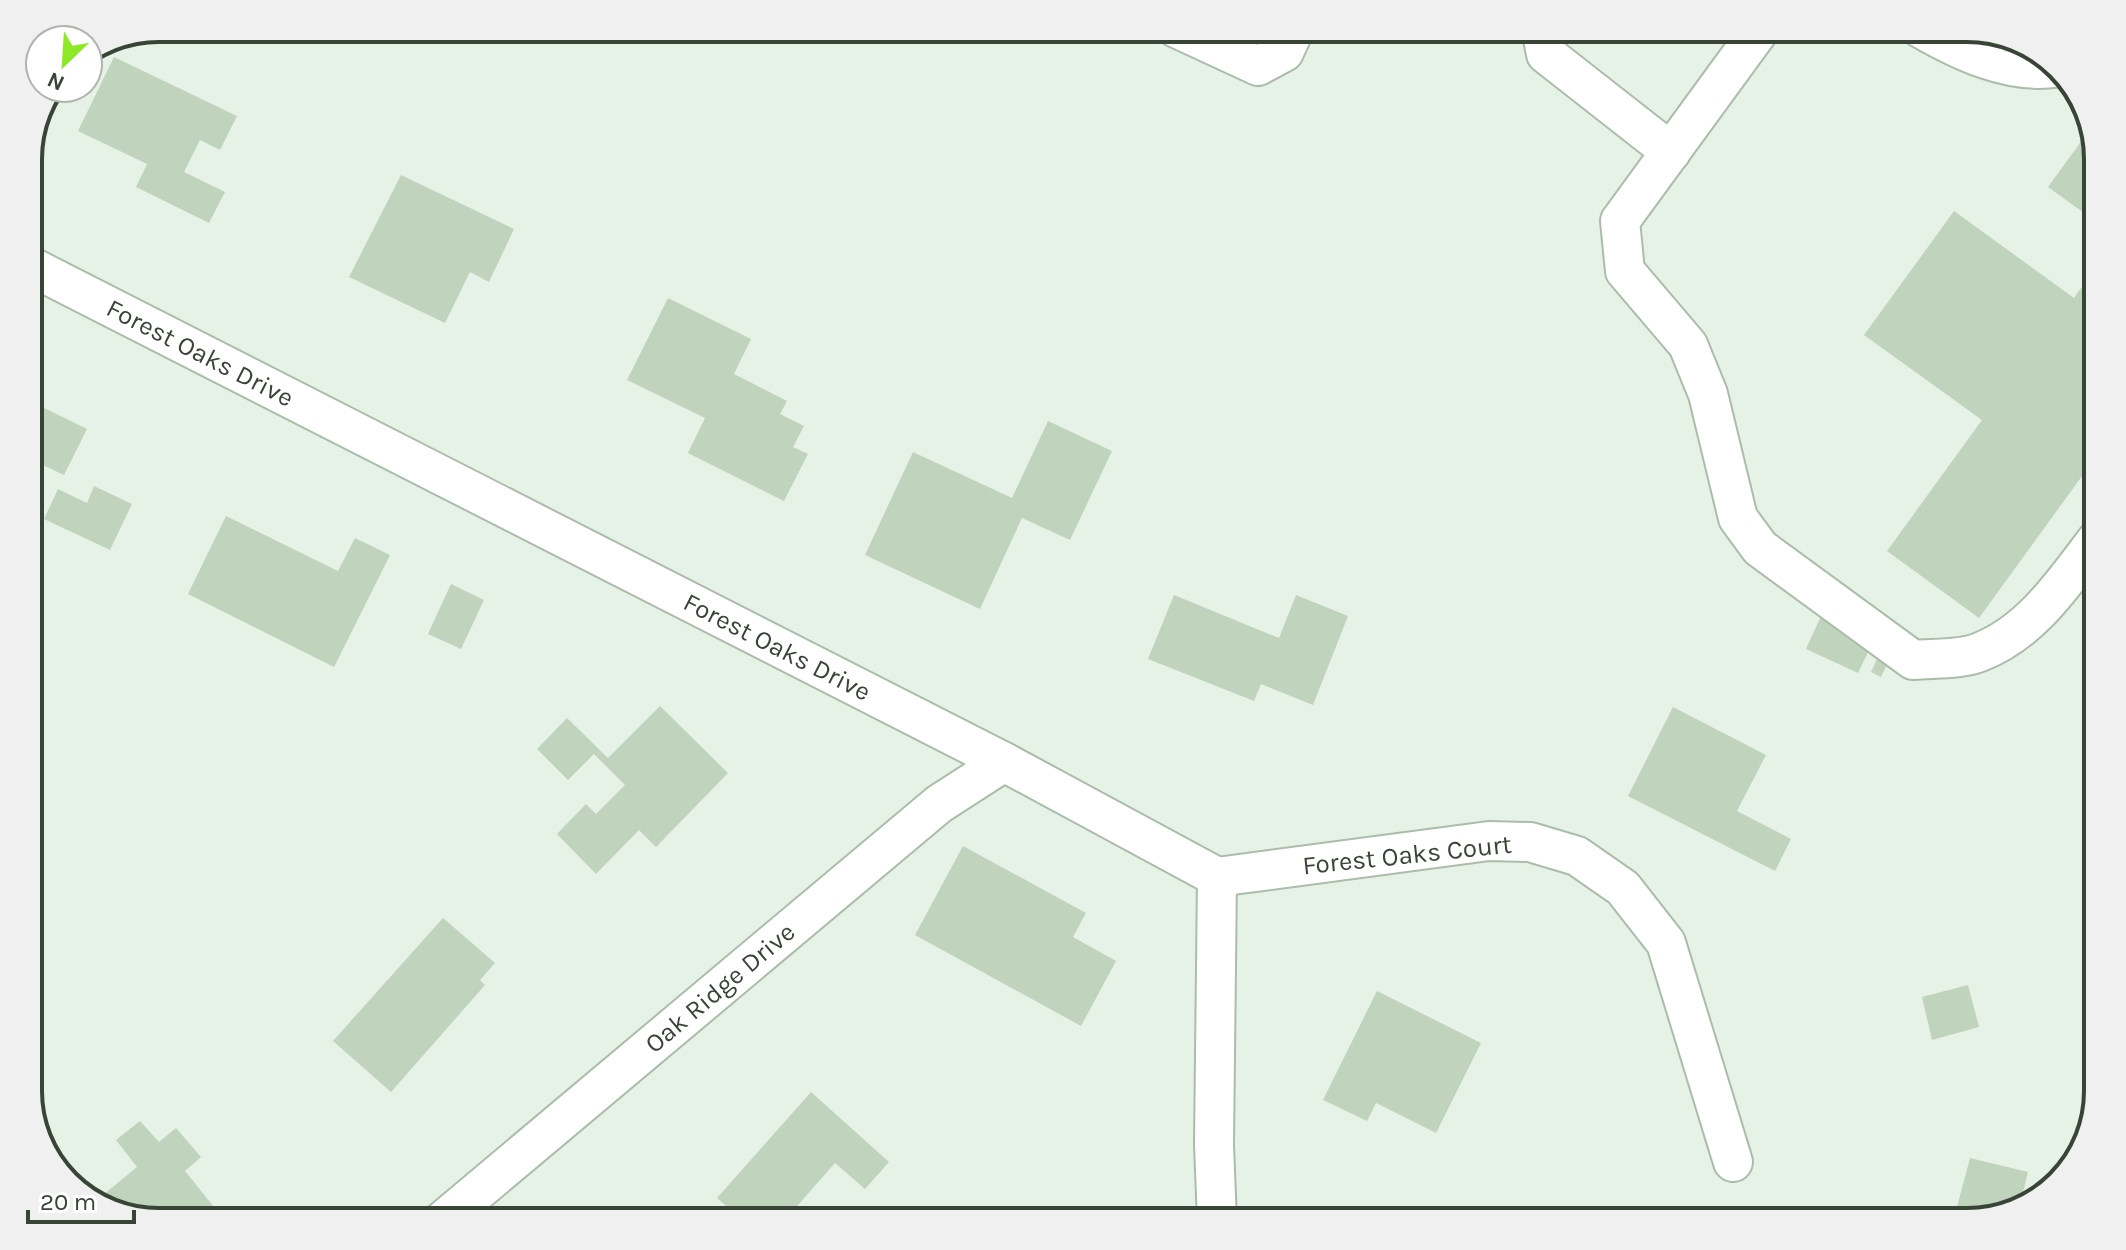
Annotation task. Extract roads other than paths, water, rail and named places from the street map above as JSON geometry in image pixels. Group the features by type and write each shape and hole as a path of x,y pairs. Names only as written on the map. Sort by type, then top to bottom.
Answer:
{"street":[{"path":"1206,42 1258,66 1284,52 1289,42"},
{"path":"1544,42 1546,54 1671,152"},
{"path":"1751,42 1620,221 1625,271 1688,345 1708,394 1738,518 1760,548 1913,660 1978,654 2014,634 2055,594 2084,556"},
{"path":"1945,42 1964,53 2042,69"},
{"name":"Forest Oaks Drive","path":"42,272 1004,762 1217,877"},
{"name":"Oak Ridge Drive","path":"458,1208 939,804 1004,762"},
{"name":"Forest Oaks Court","path":"1217,877 1489,841 1530,842 1577,856 1623,888 1666,943 1733,1162"},
{"path":"1217,877 1214,1129 1217,1208"}]}
